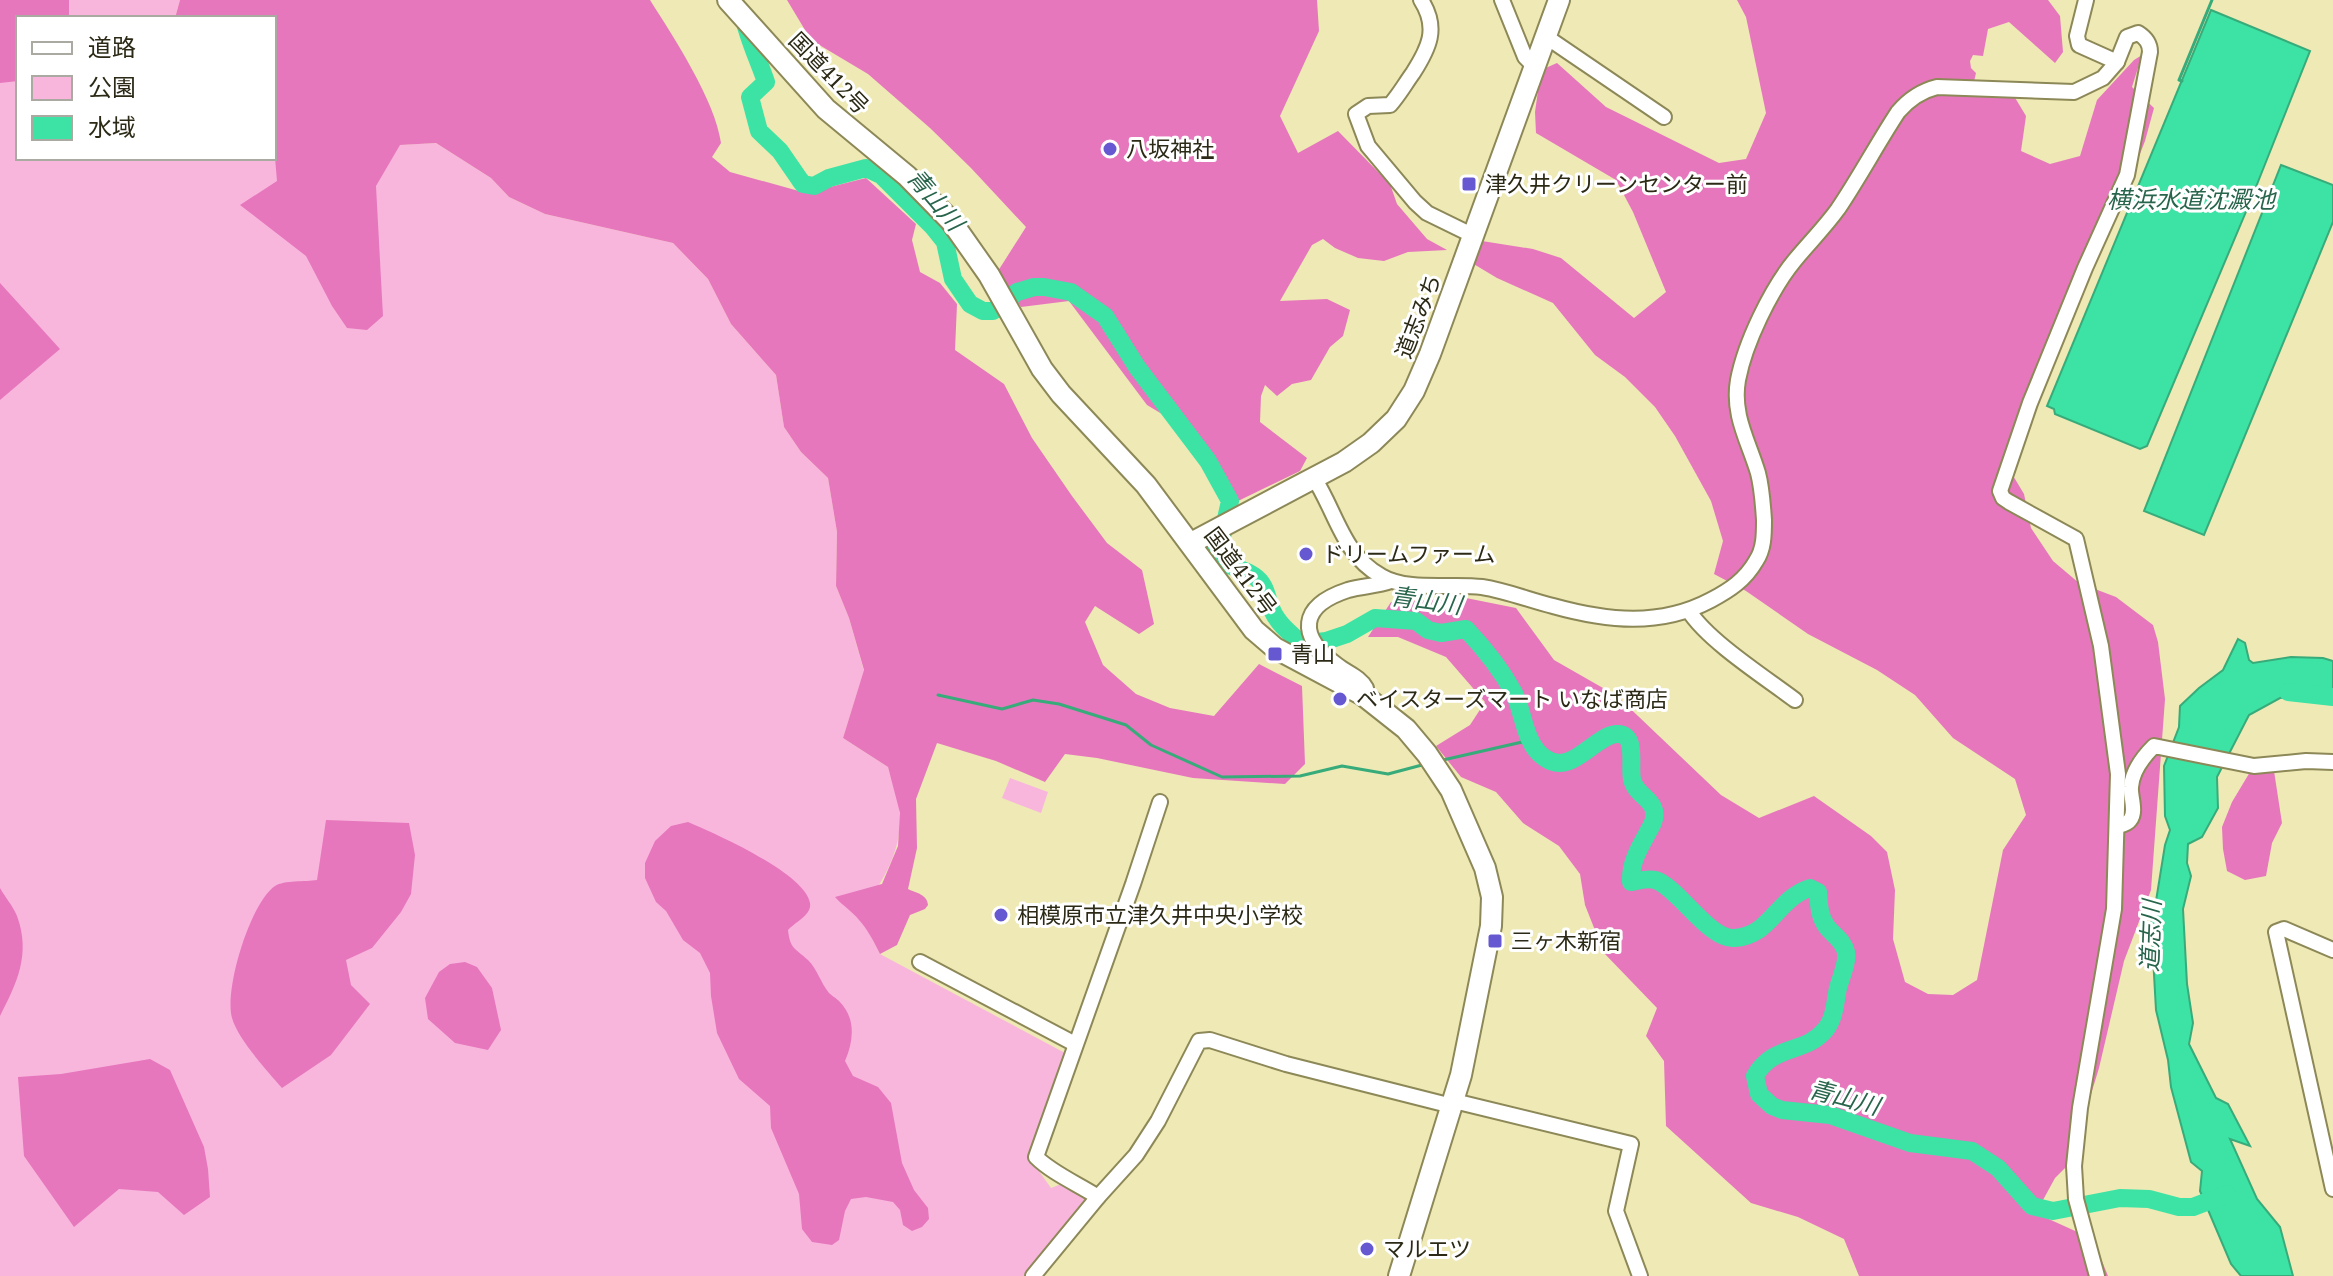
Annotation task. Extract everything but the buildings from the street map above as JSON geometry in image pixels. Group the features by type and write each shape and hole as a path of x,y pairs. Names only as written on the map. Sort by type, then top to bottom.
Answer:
{"highway":[{"name":"道志みち","path":"1191,543 1344,462 1371,443 1396,419 1422,373 1559,0"},
{"name":"国道412号","path":"730,3 826,109 907,176 951,221 989,275 1042,369 1061,394 1146,485 1254,630 1275,648 1363,695 1406,729 1451,790 1485,868 1492,897 1491,926 1461,1075 1399,1276"}],"street":[{"path":"1421,0 1430,20 1427,50 1390,105 1368,106 1356,114 1368,146 1415,202 1427,213 1474,236"},
{"path":"1502,0 1525,57 1534,66"},
{"path":"2086,0 2077,36 2079,45 2117,62"},
{"path":"1363,695 1366,688 1363,682 1327,657 1308,633 1308,621 1318,607 1343,592 1391,581 1467,586 1496,590 1563,609 1657,619 1689,611 1741,582 1758,558 1764,540 1760,482 1738,419 1736,394 1739,374 1761,316 1779,282 1836,211 1898,112 1920,93 1937,87 2074,92 2103,78 2117,62 2127,37 2138,33 2148,42 2150,52 2127,175 2030,403 2000,491 2009,502 2076,539 2098,634 2118,774 2114,909 2076,1142 2074,1178 2081,1221 2097,1276"},
{"path":"1545,36 1664,117"},
{"path":"1314,478 1349,545 1368,566 1391,581"},
{"path":"1689,611 1700,626 1719,642 1795,700"},
{"path":"2118,826 2133,815 2131,787 2137,768 2154,746 2254,766 2333,762"},
{"path":"1098,1197 1046,1167 1036,1157 1160,802"},
{"path":"2333,950 2284,929 2276,932 2333,1189"},
{"path":"920,962 1075,1044"},
{"path":"1033,1276 1136,1155 1199,1041 1210,1040 1286,1064 1631,1144 1616,1211 1640,1276"}],"green space":[{"path":"0,0 180,0 176,16 16,16 16,160 276,160 276,118 399,145 436,143 491,178 509,197 545,214 673,243 708,279 731,324 776,375 784,427 801,452 828,478 837,532 836,586 864,671 843,738 888,767 900,810 893,857 881,882 857,917 868,930 880,954 1065,1053 1029,1157 1051,1188 1064,1183 1088,1197 1083,1208 1026,1276 0,1276"},
{"path":"1010,778 1048,792 1041,813 1002,798"}],"shaded area":[{"path":"0,0 69,0 69,16 16,16 16,81 0,83"},
{"path":"180,0 650,0 711,108 721,143 712,157 730,172 806,193 866,178 916,224 912,240 920,272 940,283 957,304 955,350 1004,384 1032,438 1072,496 1107,543 1142,570 1154,624 1139,634 1095,606 1085,622 1103,665 1136,694 1170,708 1214,716 1259,664 1302,686 1305,764 1285,784 1193,778 1065,754 1045,782 996,761 937,743 916,799 917,848 908,889 923,896 928,905 910,915 897,945 880,954 862,924 835,897 882,884 898,846 900,813 888,767 843,738 864,670 836,586 837,532 828,478 801,452 784,427 776,375 731,324 708,279 673,243 545,214 509,197 491,178 436,143 400,145 376,186 383,316 367,330 347,328 306,256 240,205 277,181 276,16 176,16"},
{"path":"787,0 1317,0 1319,31 1280,116 1298,153 1338,131 1390,184 1397,204 1427,239 1447,250 1408,252 1384,261 1358,258 1323,239 1312,245 1280,301 1327,299 1350,310 1343,336 1330,347 1311,380 1292,384 1277,396 1265,385 1261,396 1260,422 1307,458 1300,471 1236,502 1192,432 1147,405 1069,301 1021,307 998,271 1026,227 930,128 868,74 811,40"},
{"path":"1737,0 2048,0 2060,16 2063,52 2055,63 2009,22 1988,29 1983,56 1973,55 1970,61 1976,73 1971,94 2014,96 2026,116 2021,151 2050,164 2080,156 2097,100 2142,55 2132,87 2154,108 2145,141 2103,248 2026,415 2012,474 2024,494 2031,528 2053,561 2079,583 2116,597 2153,625 2165,699 2151,890 2124,961 2099,1068 2070,1163 2055,1178 2043,1200 2022,1207 2093,1239 2108,1276 1859,1276 1844,1239 1798,1217 1751,1203 1666,1126 1664,1061 1646,1036 1657,1008 1604,953 1585,905 1580,874 1559,846 1523,823 1496,792 1461,777 1436,746 1470,725 1485,702 1446,657 1398,637 1368,637 1391,602 1466,598 1516,608 1554,660 1617,696 1721,795 1759,818 1814,796 1871,836 1887,852 1895,890 1893,939 1905,982 1928,994 1953,995 1977,980 2003,850 2026,815 2015,779 1953,738 1915,695 1877,670 1808,634 1746,591 1714,574 1723,541 1711,501 1655,407 1625,377 1595,355 1553,303 1472,263 1482,241 1533,249 1561,258 1634,318 1666,292 1633,212 1616,180 1536,133 1535,112 1541,70 1557,63 1606,107 1719,163 1746,159 1766,113 1746,17"},
{"path":"0,283 60,349 0,400"},
{"path":"2272,758 2282,823 2272,843 2266,876 2245,880 2227,871 2222,827 2232,802 2250,772"},
{"path":"326,820 409,823 415,855 411,894 401,912 372,948 346,960 351,985 370,1004 331,1055 282,1088 235,1026 231,1005 235,968 248,928 266,895 279,884 317,880"},
{"path":"688,822 757,855 804,891 810,907 806,915 788,930 790,941 811,964 829,993 845,1008 851,1022 852,1037 845,1061 853,1076 878,1087 891,1103 902,1163 914,1190 928,1208 929,1219 922,1227 912,1231 903,1225 900,1210 893,1202 866,1197 851,1199 839,1240 832,1245 812,1242 802,1229 799,1194 771,1128 770,1106 739,1079 717,1033 710,973 700,953 683,940 666,911 656,902 645,878 645,863 655,841 671,826"},
{"path":"0,888 17,916 23,943 17,980 0,1016"},
{"path":"465,962 477,967 492,988 501,1030 488,1050 455,1043 428,1019 425,998 439,972 450,964"},
{"path":"150,1059 170,1070 204,1147 210,1197 184,1215 158,1192 119,1189 74,1227 24,1156 18,1077 61,1074"}],"water":[{"name":"横浜水道沈澱池","path":"2211,10 2310,51 2147,446 2140,449 2055,414 2054,409 2047,406"},
{"name":"横浜水道沈澱池","path":"2281,165 2333,185 2333,222 2204,535 2144,511"},
{"path":"2238,639 2245,643 2249,660 2253,663 2291,657 2333,661 2333,697 2324,693 2280,698 2249,715 2217,777 2218,808 2202,837 2188,844 2187,863 2191,876 2183,909 2187,984 2193,1023 2189,1044 2216,1098 2228,1104 2250,1146 2230,1139 2257,1199 2280,1227 2293,1276 2241,1276 2231,1264 2200,1191 2202,1171 2191,1162 2171,1087 2156,1010 2150,903 2156,901 2170,830 2165,816 2164,766 2179,727 2180,706 2223,670"}],"waterway":[{"path":"2182,81 2179,80 2212,0"},
{"name":"青山川","path":"743,15 766,82 750,97 759,131 780,151 803,184 814,186 829,178 866,168 881,175 945,242 953,279 970,304 983,311 993,311 1017,292 1044,287 1071,292 1105,316 1137,367 1208,461 1230,501 1222,537 1214,547 1223,561 1258,580 1278,620 1302,644 1347,634 1375,618 1416,621 1428,630 1441,633 1466,629 1509,684 1529,737 1545,758 1564,763 1608,736 1616,734 1627,738 1634,785 1650,802 1654,812 1653,823 1635,858 1631,882 1652,879 1664,884 1714,931 1734,938 1757,931 1798,893 1810,888 1818,892 1822,919 1845,948 1845,965 1833,1014 1826,1029 1809,1043 1771,1058 1755,1076 1759,1094 1772,1106 1782,1110 1830,1115 1910,1143 1972,1151 1998,1168 2032,1206 2053,1211 2120,1198 2149,1199 2179,1207 2193,1207 2227,1194"},
{"name":"道志川","path":"2288,692 2333,697"},
{"path":"938,695 1002,709 1033,700 1059,704 1126,725 1151,745 1222,777 1300,776 1342,766 1388,774 1422,765"},
{"path":"1443,760 1531,740"}],"place":[{"name":"八坂神社","path":"1110,149"},
{"name":"津久井クリーンセンター前","path":"1469,184"},
{"name":"ドリームファーム","path":"1306,554"},
{"name":"青山","path":"1275,654"},
{"name":"ベイスターズマート いなば商店","path":"1340,699"},
{"name":"相模原市立津久井中央小学校","path":"1001,915"},
{"name":"三ヶ木新宿","path":"1495,941"},
{"name":"マルエツ","path":"1367,1249"}]}
